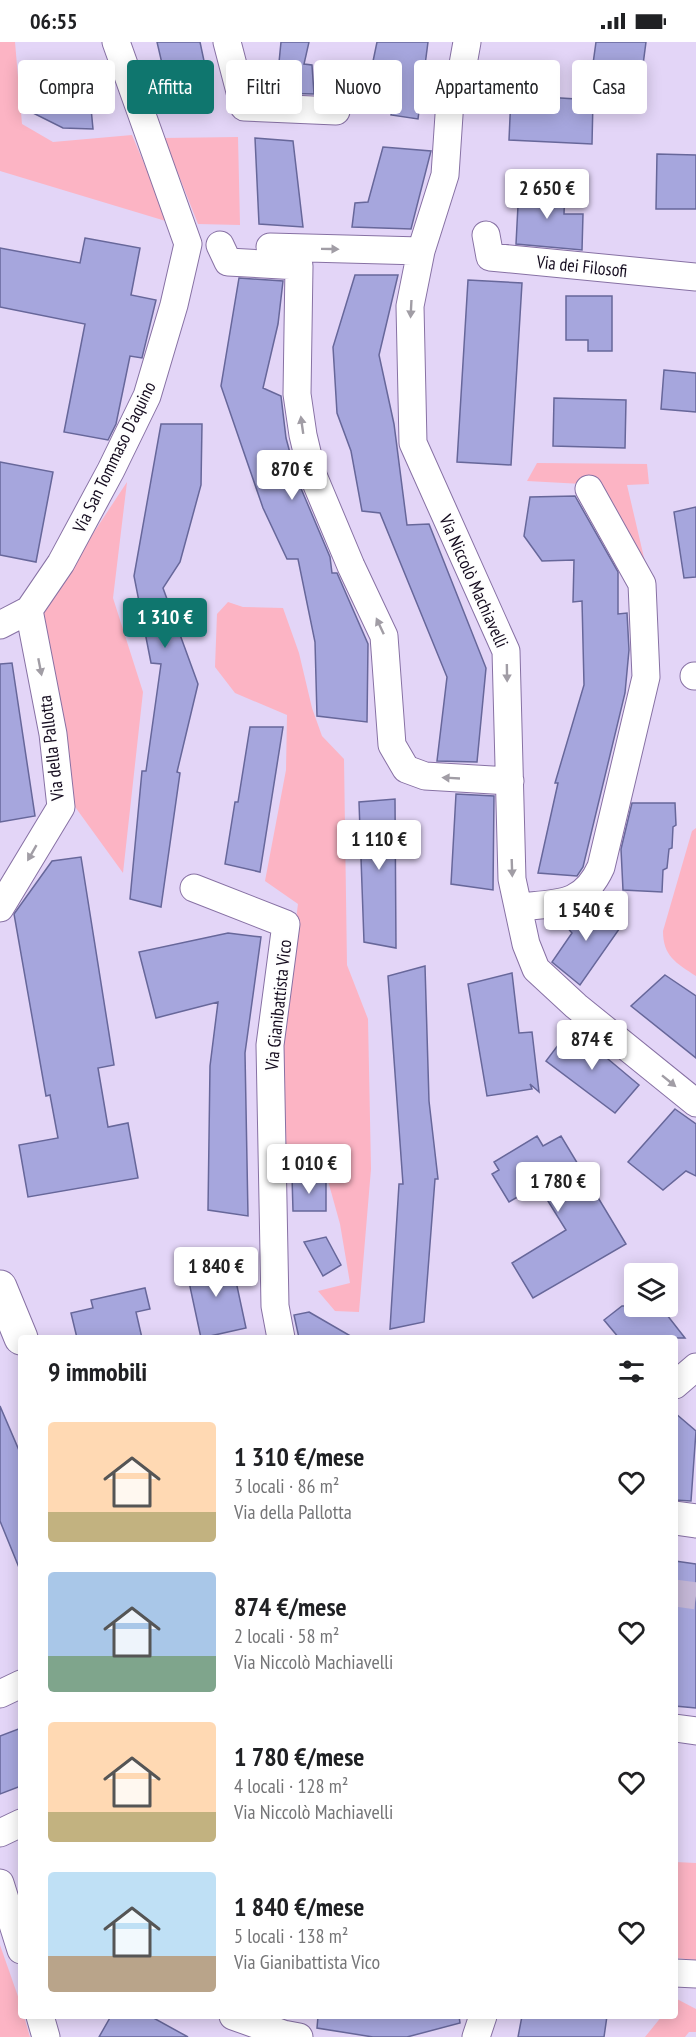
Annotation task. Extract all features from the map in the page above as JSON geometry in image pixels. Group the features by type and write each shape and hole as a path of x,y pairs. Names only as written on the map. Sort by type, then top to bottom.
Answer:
{"main road":[{"path":"0,1287 20,1335"},
{"path":"678,1518 696,1521"}],"street":[{"path":"116,42 188,244 421,251"},
{"path":"227,42 244,107 314,110"},
{"name":"Via Niccolò Machiavelli","path":"467,42 455,91 445,175 421,251 410,306 413,443 506,651 512,879 526,944 536,969 576,1006 696,1103"},
{"name":"Via dei Filosofi","path":"486,235 490,257 696,277"},
{"name":"Via San Tommaso D'aquino","path":"0,625 29,610 62,563 147,396 174,305 188,244"},
{"path":"220,245 228,262 299,266 297,394 303,435 312,473 351,566 384,636 392,745 406,769 425,776 510,781"},
{"path":"518,907 574,899 594,882 601,867 646,676 642,584 589,489"},
{"name":"Via della Pallotta","path":"0,908 60,807 53,734 29,610"},
{"name":"Via Gianibattista Vico","path":"194,888 286,924 270,1045 275,1306 280,1335"},
{"path":"678,1382 696,1367"},
{"path":"0,1694 18,1685"},
{"path":"0,1713 18,1705"},
{"path":"678,1728 696,1731"},
{"path":"0,1833 18,1824"},
{"path":"0,1883 18,1897"},
{"path":"0,1883 18,1940"},
{"path":"678,1972 696,1974"},
{"path":"41,2019 46,2037"},
{"path":"242,2019 299,2037"},
{"path":"476,2037 482,2019"}],"shaded area":[{"path":"0,42 15,42 18,114 21,114 22,124 53,142 132,135 169,222 0,171"},
{"path":"238,137 240,225 198,224 164,138"},
{"path":"537,463 647,464 649,484 627,485 645,562 601,485 527,481"},
{"path":"127,482 113,598 143,692 123,873 73,804 42,611"},
{"path":"228,602 243,607 283,608 299,653 312,708 322,736 344,759 347,965 368,1019 371,1169 359,1312 335,1311 318,1291 350,1283 340,1224 325,1170 285,1161 279,1044 298,904 265,881 286,770 287,715 235,693 215,667 217,614"},
{"path":"696,828 696,976 677,963 668,953 663,931 692,831"},
{"path":"678,1862 696,1863 696,1960 678,1958"},
{"path":"0,1945 18,1996 18,2019 25,2019 30,2037 0,2037"},
{"path":"678,2000 696,2009 696,2032 689,2032 685,2037 645,2037 660,2019 678,2019"}],"building":[{"path":"157,42 200,42 204,60 161,60"},
{"path":"281,42 309,42 304,64 312,65 314,94 302,94 302,60 279,60"},
{"path":"377,42 428,42 426,60 414,60 414,114 419,114 418,119 391,115 402,114 402,60 373,60"},
{"path":"596,42 646,42 644,60 594,60"},
{"path":"560,98 572,99 572,114 593,114 592,144 509,140 510,114 560,114"},
{"path":"35,114 92,114 93,129 63,128"},
{"path":"255,138 293,141 303,227 259,224"},
{"path":"383,147 431,151 411,229 352,227 355,203 368,202"},
{"path":"657,154 696,155 696,209 656,209"},
{"path":"519,186 565,188 564,214 583,214 582,250 516,244"},
{"path":"85,238 140,248 131,295 156,300 142,358 130,356 116,424 108,440 64,432 85,324 0,307 0,248 80,263"},
{"path":"355,275 398,275 379,355 394,424 407,525 429,524 486,668 477,762 437,761 447,677 380,513 362,511 351,451 337,413 333,347"},
{"path":"239,278 283,281 278,324 263,388 281,396 286,438 297,479 330,557 332,573 337,573 368,644 367,722 317,716 315,642 298,559 287,559 263,508 221,386"},
{"path":"468,280 522,283 511,465 457,462"},
{"path":"566,296 612,296 612,351 588,351 588,340 566,340"},
{"path":"664,370 696,373 696,412 661,409"},
{"path":"554,398 626,400 625,448 553,446"},
{"path":"161,424 202,424 201,485 180,562 163,588 198,684 177,772 180,773 161,907 130,899 142,771 146,771 161,664 151,663 134,576"},
{"path":"0,462 53,472 36,562 0,555"},
{"path":"575,496 618,572 618,614 627,613 629,650 625,693 583,867 577,876 538,873 558,783 555,783 584,685 582,601 573,602 574,560 542,561 524,536 530,497"},
{"path":"696,507 696,577 684,578 674,512"},
{"path":"12,663 35,816 0,822 0,664"},
{"path":"250,727 283,727 260,872 225,864"},
{"path":"456,794 494,796 493,890 451,884"},
{"path":"395,799 396,948 364,942 359,802"},
{"path":"632,803 675,803 676,825 673,827 672,848 669,849 667,868 663,870 662,892 623,890 621,849"},
{"path":"81,857 114,1065 98,1068 108,1127 128,1123 138,1178 28,1197 19,1145 58,1138 50,1095 46,1096 14,914 52,861"},
{"path":"592,904 622,925 580,985 552,962 572,933 565,925 573,915"},
{"path":"228,933 261,937 245,1053 248,1216 208,1210 210,1066 218,1002 156,1018 139,952"},
{"path":"425,966 429,1101 438,1179 435,1179 424,1322 390,1329 399,1184 403,1184 388,976"},
{"path":"512,973 519,1033 532,1032 539,1092 530,1084 532,1089 487,1096 468,984"},
{"path":"665,975 696,996 696,1058 631,1006"},
{"path":"571,1028 639,1085 615,1113 546,1061"},
{"path":"675,1109 696,1124 696,1176 686,1171 663,1190 628,1162"},
{"path":"537,1136 543,1146 561,1136 626,1244 533,1298 512,1263 566,1230 538,1185 509,1202 492,1174 499,1170 494,1162"},
{"path":"292,1176 326,1181 326,1211 293,1211"},
{"path":"326,1237 341,1265 323,1276 304,1242"},
{"path":"231,1258 246,1328 214,1335 200,1335 186,1268"},
{"path":"145,1288 150,1309 136,1312 141,1335 76,1335 71,1313 93,1308 91,1300"},
{"path":"624,1306 624,1317 669,1317 685,1338 678,1338 678,1335 616,1335 604,1320"},
{"path":"309,1312 349,1335 298,1335 294,1315"},
{"path":"0,1406 18,1448 18,1565 0,1521"},
{"path":"678,1416 696,1431 691,1501 678,1500"},
{"path":"678,1561 696,1564 696,1708 678,1706"},
{"path":"18,1729 18,1787 0,1794 0,1736"},
{"path":"109,2019 155,2019 188,2037 99,2037"},
{"path":"318,2019 459,2019 460,2023 407,2037 373,2037 317,2028"},
{"path":"521,2019 607,2019 604,2037 518,2037"}],"tunnel":[{"path":"678,1593 696,1596"}]}
